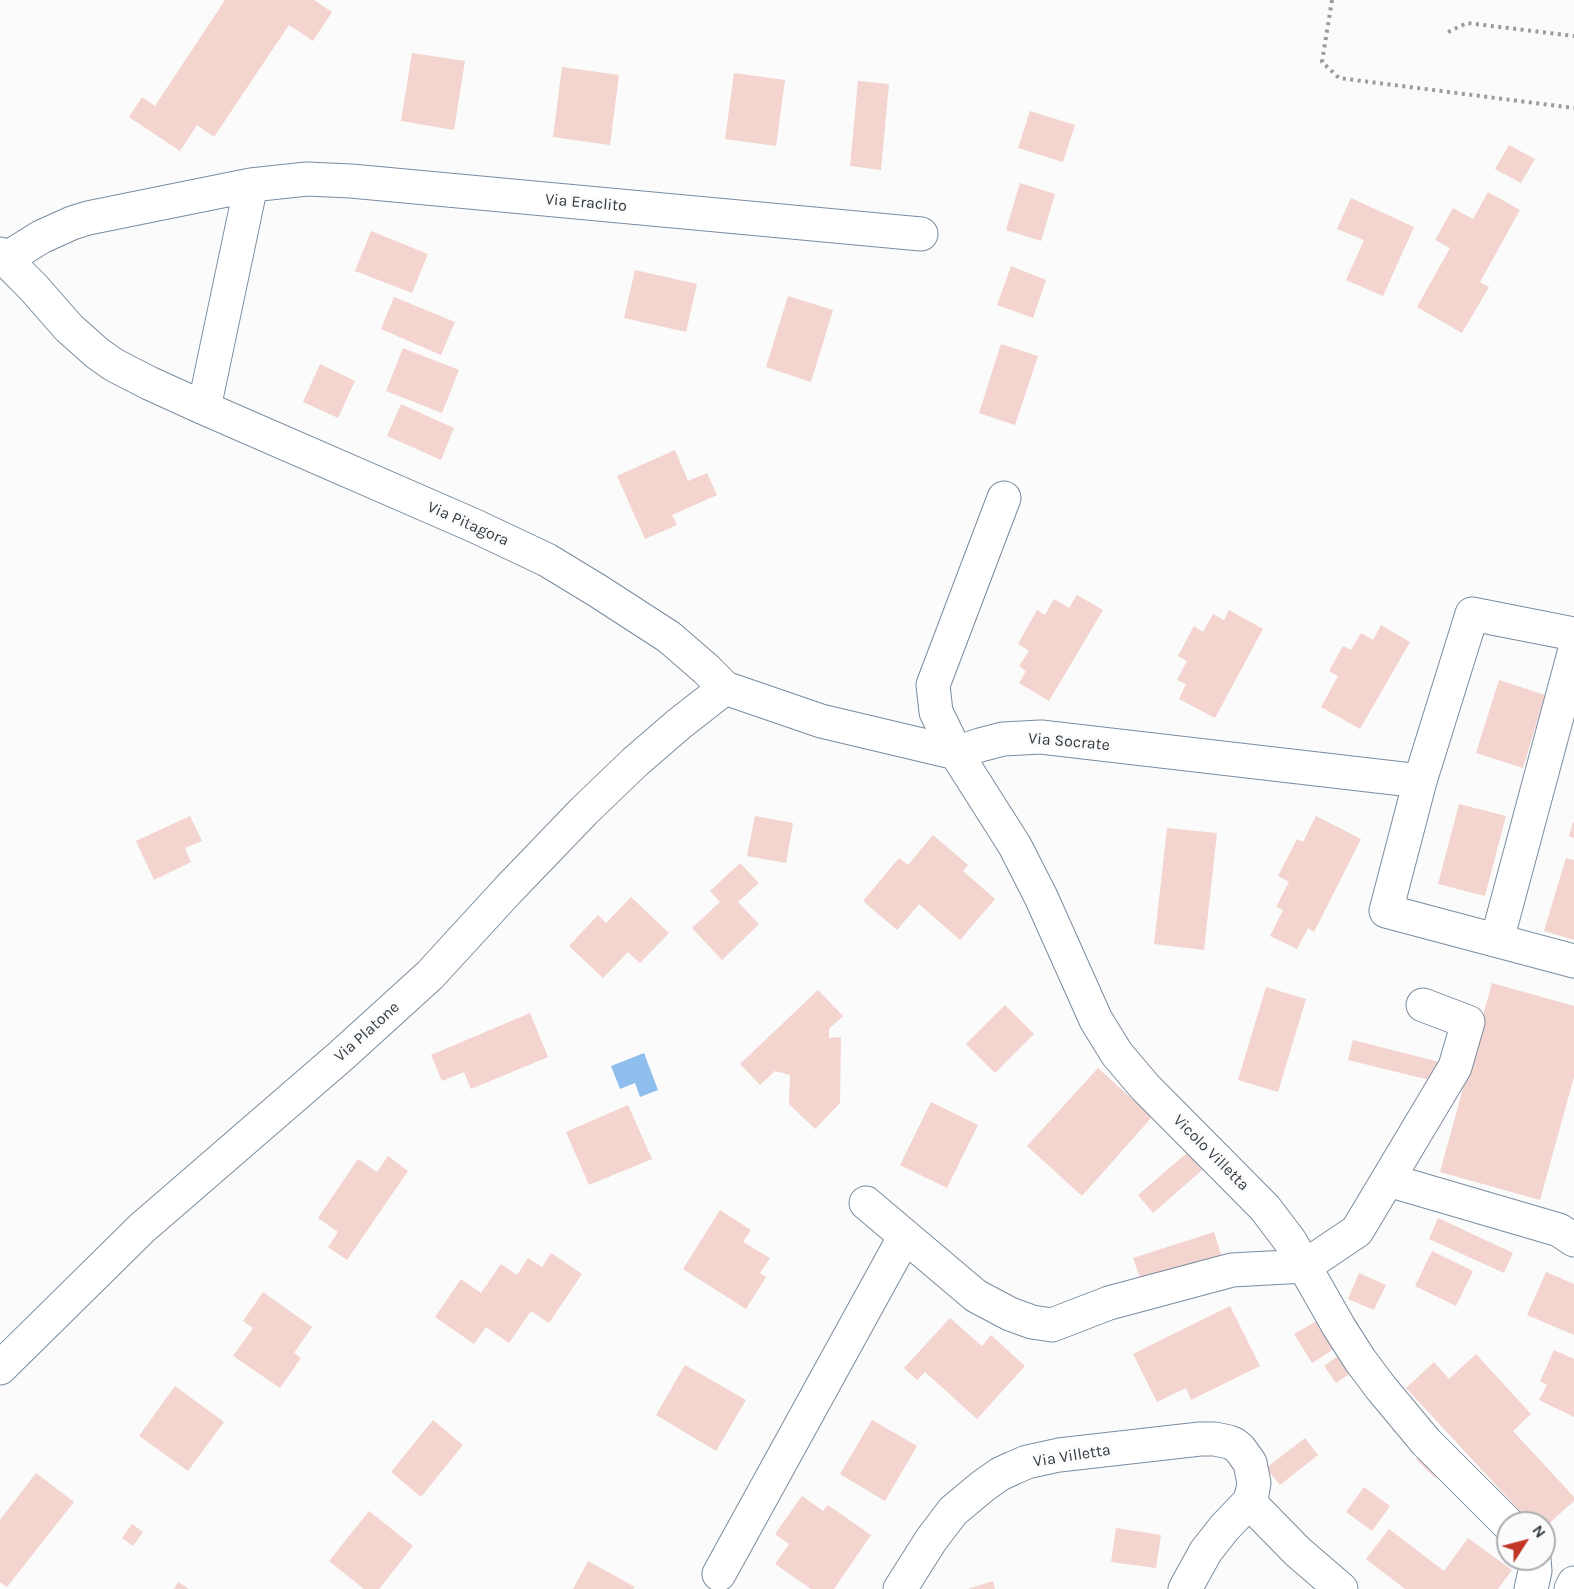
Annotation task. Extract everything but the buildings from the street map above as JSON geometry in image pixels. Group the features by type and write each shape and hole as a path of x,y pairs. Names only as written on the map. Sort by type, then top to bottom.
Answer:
{"street":[{"name":"Via Eraclito","path":"3,256 72,223 88,218 251,185 307,179 351,181 921,234"},
{"path":"204,408 251,185"},
{"name":"Via Pitagora","path":"3,256 69,328 97,353 131,374 547,560 669,637 725,688 821,721 957,753"},
{"path":"957,753 936,712 933,685 1004,498"},
{"path":"1574,634 1472,614 1420,781 1386,911 1574,961"},
{"path":"1497,940 1574,653"},
{"name":"Via Platone","path":"0,1368 142,1228 430,975 508,890 635,762 725,688"},
{"name":"Via Socrate","path":"957,753 1003,740 1041,737 1420,781"},
{"name":"Vicolo Villetta","path":"957,753 1015,846 1041,897 1096,1020 1117,1054 1145,1088 1257,1199 1277,1223 1360,1360 1380,1388 1433,1448 1496,1512"},
{"path":"866,1203 976,1296 1032,1323 1052,1325 1109,1303 1232,1270 1305,1266 1358,1231 1455,1067 1468,1022 1423,1005"},
{"path":"1388,1180 1559,1230 1574,1240"},
{"path":"719,1574 905,1236"},
{"name":"Via Villetta","path":"900,1589 931,1540 953,1511 1000,1474 1027,1462 1059,1455 1215,1439 1234,1444 1250,1463 1254,1483 1249,1502"},
{"path":"1185,1589 1206,1551 1249,1502 1298,1552 1341,1589"},
{"path":"1531,1589 1535,1571"},
{"path":"1571,1589 1574,1583"}],"path":[{"path":"1332,0 1322,62 1340,78 1574,108"},
{"path":"1448,32 1467,23 1574,36"}],"water":[{"path":"644,1053 658,1090 640,1097 635,1083 620,1089 611,1066"}]}
